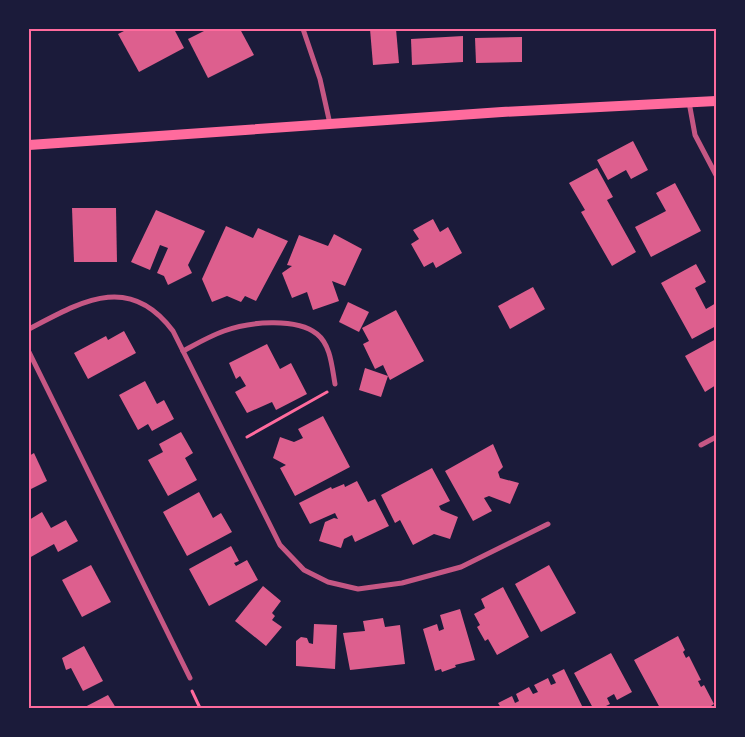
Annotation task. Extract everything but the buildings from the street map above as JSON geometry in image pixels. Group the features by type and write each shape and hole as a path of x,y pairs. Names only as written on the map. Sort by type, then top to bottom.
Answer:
{"main road":[{"path":"29,145 502,112 716,101"}],"street":[{"path":"303,29 320,79 330,124"},
{"path":"688,102 695,135 716,175"},
{"path":"29,329 76,304 110,296 133,299 160,314 173,331 280,545 304,570 328,582 358,589 430,576 461,567 548,524"},
{"path":"183,351 225,330 272,322 298,325 317,334 328,349 335,384"},
{"path":"29,352 190,678"},
{"path":"700,445 716,437"}],"path":[{"path":"247,437 303,404 326,394 335,384"},
{"path":"190,678 190,688 200,708"}]}
